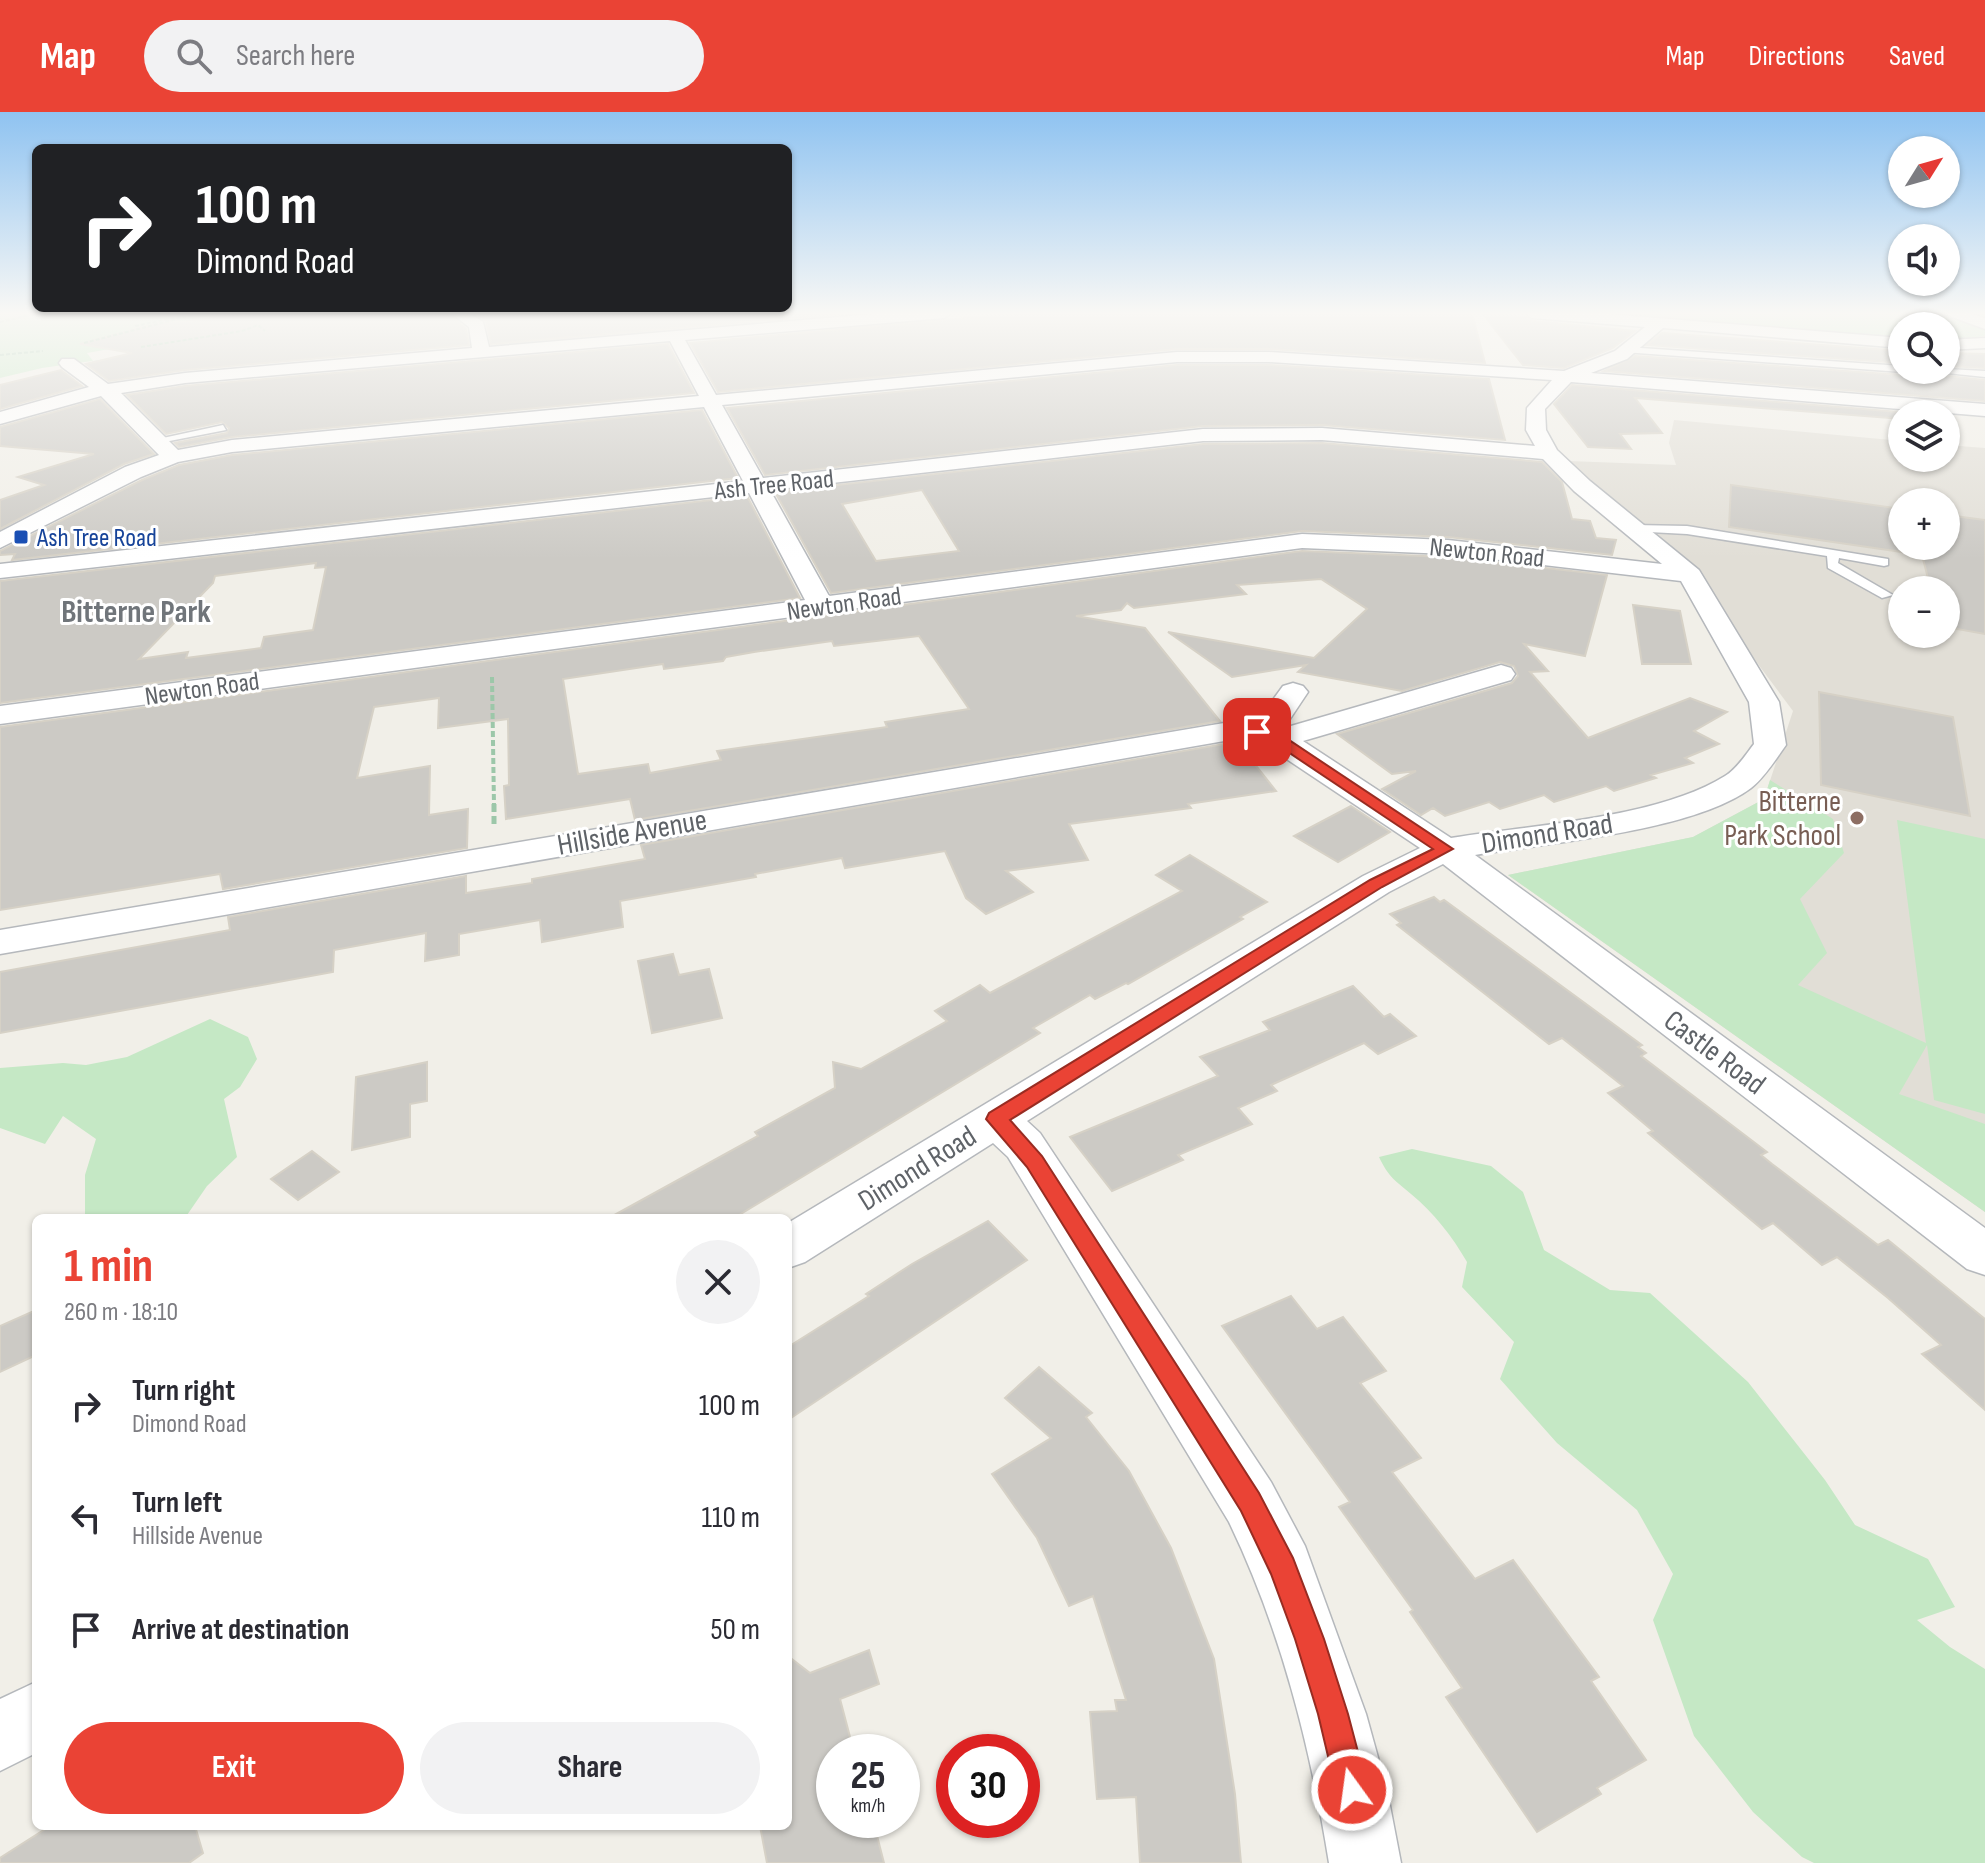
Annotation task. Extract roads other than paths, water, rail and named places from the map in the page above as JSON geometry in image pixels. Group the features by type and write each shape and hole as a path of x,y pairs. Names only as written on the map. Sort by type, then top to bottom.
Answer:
{"street":[{"path":"0,418 81,395"},
{"path":"110,395 173,457"},
{"path":"708,395 822,607"},
{"path":"0,541 133,472 173,457 258,442 771,395"},
{"name":"Dimond Road","path":"792,1246 1376,884 1445,849 1623,821 1691,806 1740,781 1770,745 1764,702 1690,575 1582,486 1549,453 1536,430 1536,408 1548,395"},
{"path":"1797,395 1985,410"},
{"name":"Ash Tree Road","path":"0,571 1244,433 1322,434 1549,453"},
{"name":"Newton Road","path":"0,715 1302,541 1363,540 1439,546 1690,575"},
{"path":"1271,736 1501,674"},
{"path":"1271,736 1293,692"},
{"name":"Hillside Avenue","path":"0,942 1214,733 1230,731 1271,736"},
{"path":"1271,736 1445,849"},
{"name":"Castle Road","path":"1445,849 1985,1255"},
{"path":"996,1119 1024,1145 1250,1502 1283,1568 1333,1714 1352,1790 1365,1863"},
{"path":"0,1737 32,1717"}],"lane":[{"path":"154,441 223,428"},
{"path":"1634,529 1687,530 1884,562"},
{"path":"1833,554 1832,565 1887,595"}],"place":[{"name":"Ash Tree Road","path":"21,537"},
{"name":"Bitterne Park School","path":"1857,818"}],"district":[{"name":"Bitterne Park","path":"136,611"}]}
